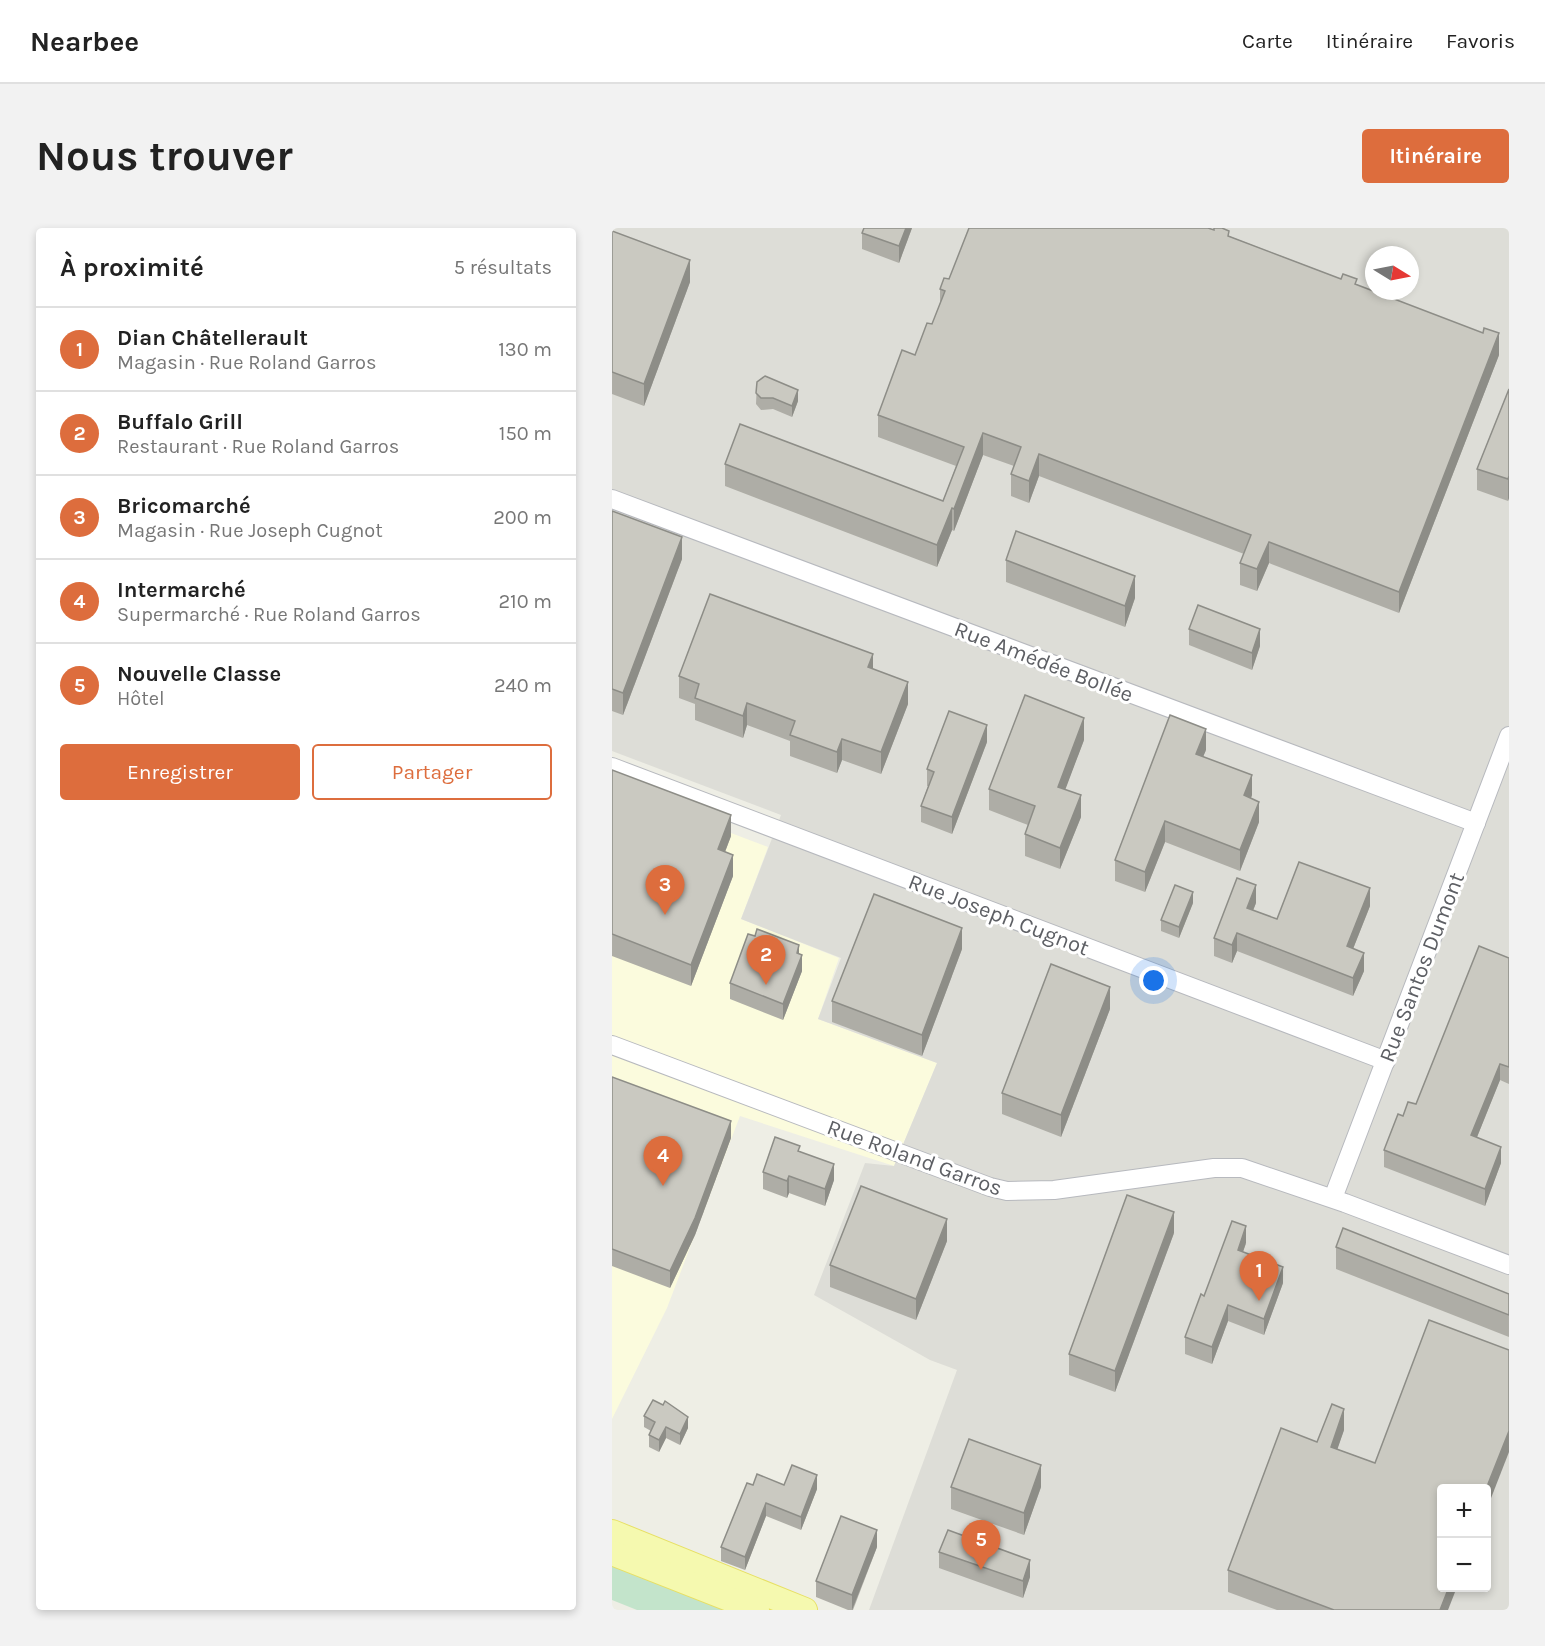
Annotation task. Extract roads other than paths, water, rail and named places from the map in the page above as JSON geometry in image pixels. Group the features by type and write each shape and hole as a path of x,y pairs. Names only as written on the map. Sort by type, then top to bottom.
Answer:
{"main road":[{"path":"612,1532 805,1610"},
{"path":"612,1553 757,1610"}],"street":[{"name":"Rue Amédée Bollée","path":"612,499 1476,823"},
{"name":"Rue Santos Dumont","path":"1333,1198 1509,736"},
{"name":"Rue Joseph Cugnot","path":"612,767 1386,1061"},
{"name":"Rue Roland Garros","path":"612,1045 990,1187 1007,1191 1054,1190 1229,1167 1257,1172 1333,1198 1509,1265"}],"place":[{"name":"Bricomarché","path":"665,915"},
{"name":"Buffalo Grill","path":"766,985"},
{"name":"Intermarché","path":"663,1186"},
{"name":"Dian Châtellerault","path":"1259,1301"},
{"name":"Nouvelle Classe","path":"981,1570"}]}
